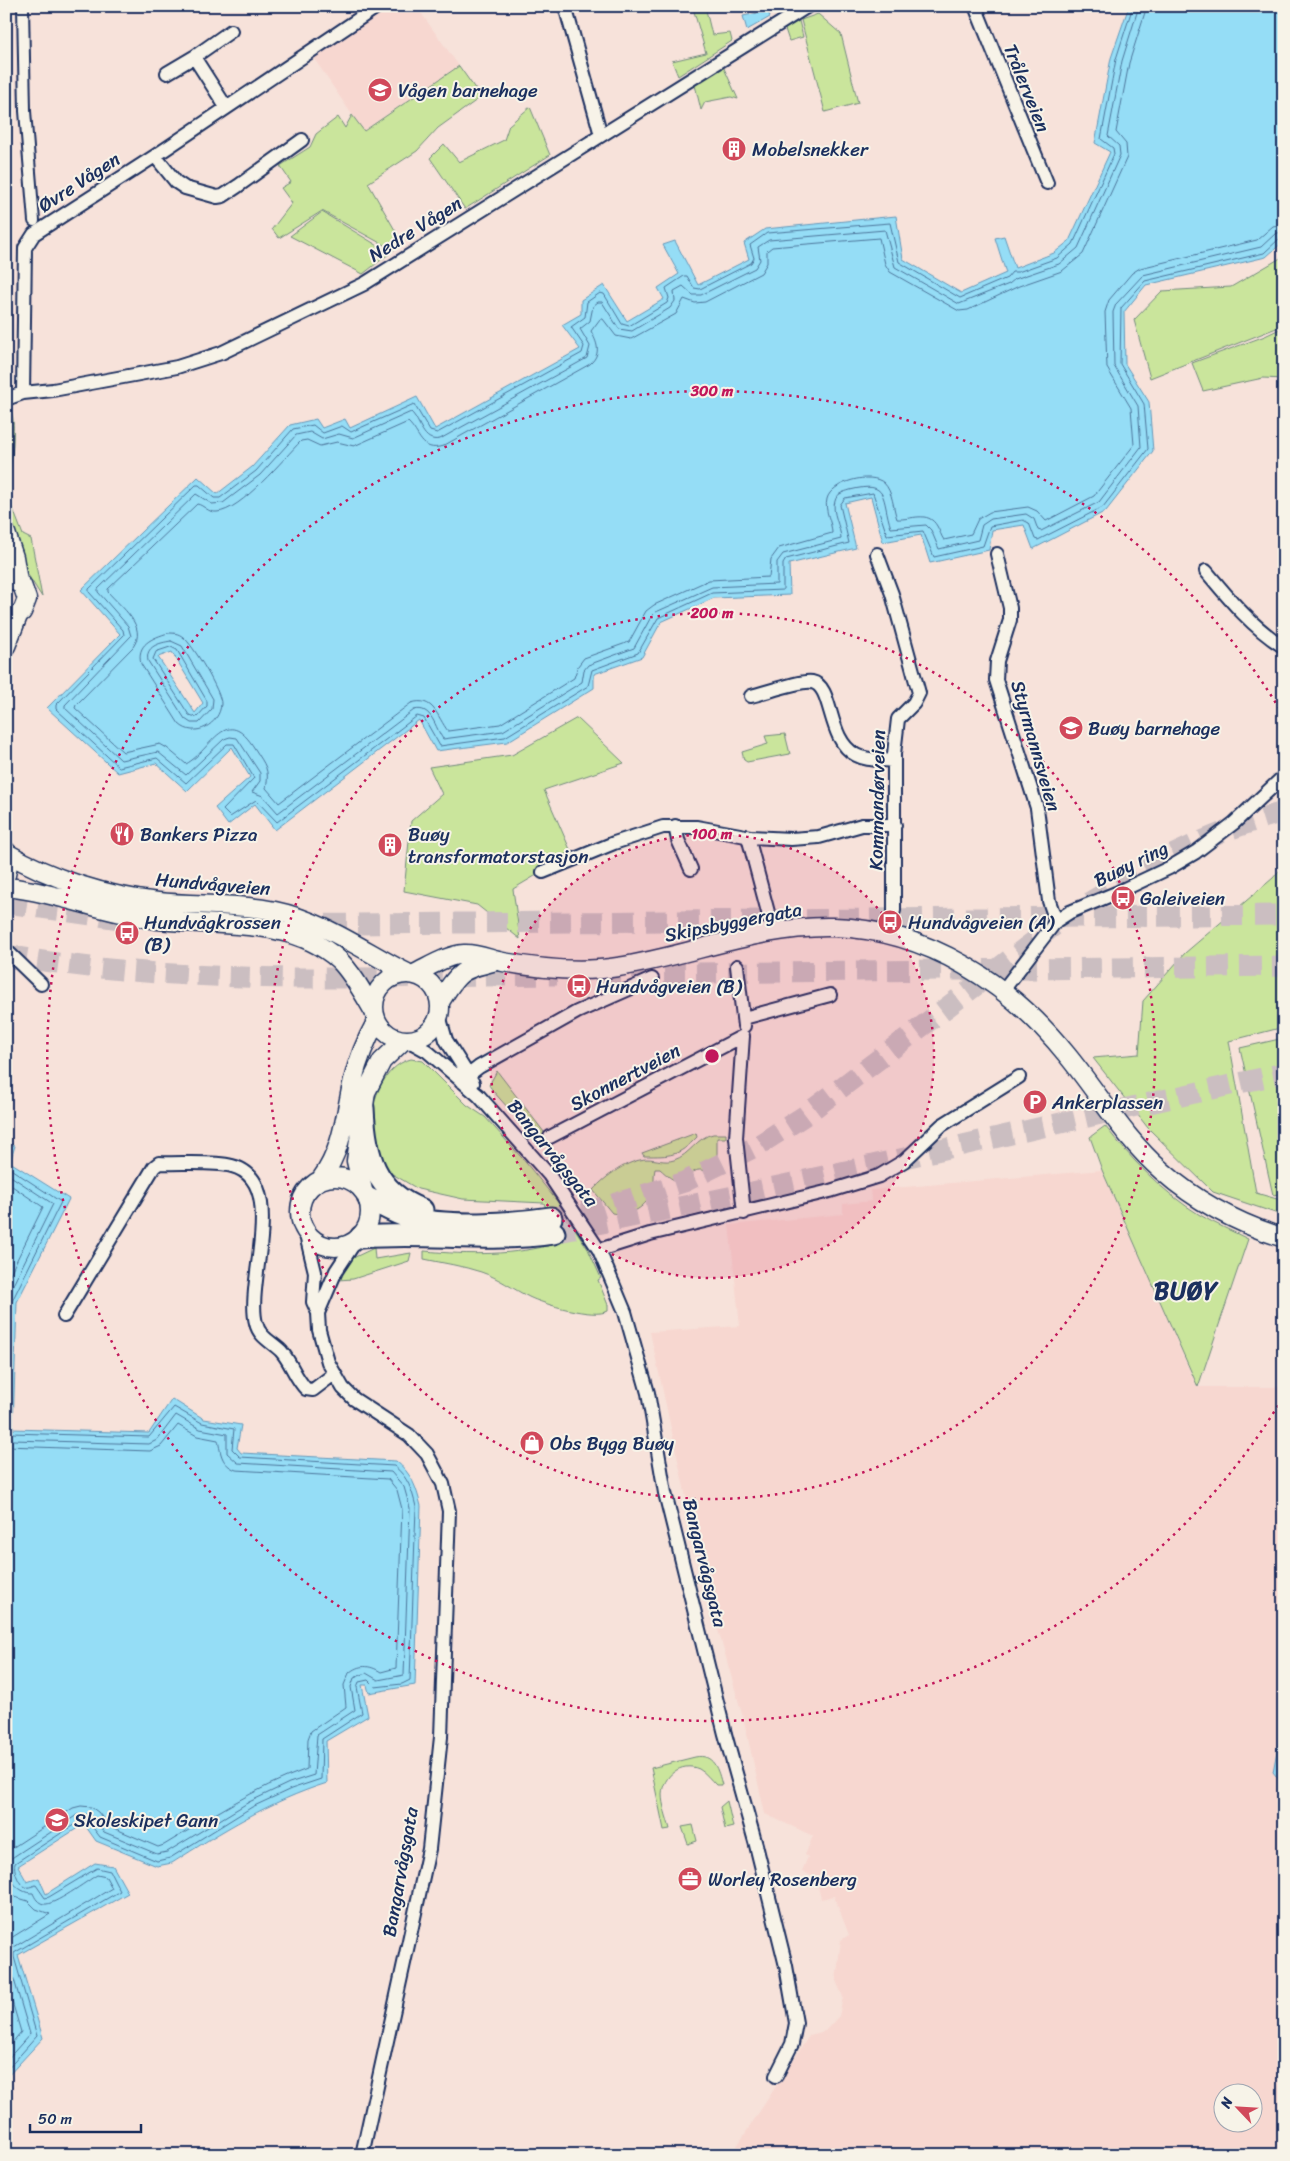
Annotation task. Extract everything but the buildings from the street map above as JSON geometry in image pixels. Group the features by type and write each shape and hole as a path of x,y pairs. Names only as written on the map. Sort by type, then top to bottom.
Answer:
{"highway":[{"path":"363,1108 366,1146 371,1163 385,1185 403,1202 452,1222"},
{"path":"358,1239 407,1234 503,1238 552,1226 452,1222 407,1217 366,1194"}],"main road":[{"path":"6,532 14,557 12,579 24,589 27,598 24,608 12,618 6,646"},
{"path":"6,876 9,868 7,852"},
{"name":"Hundvågveien","path":"7,852 45,873 128,897 158,902 236,906 295,916 326,928 411,974"},
{"name":"Hundvågveien","path":"6,887 36,892 152,920 253,927 286,934 316,946 338,960 359,986 375,1016"},
{"name":"Skipsbyggergata","path":"411,974 460,954 468,953 497,961 560,970 615,968 773,931 828,927 880,933 917,944 969,967 1004,989 1033,1016 1061,1048 1133,1141 1162,1171 1209,1206 1235,1220 1284,1238"},
{"name":"Skipsbyggergata","path":"439,1008 460,973 466,969 497,961"},
{"path":"321,1179 338,1151 354,1078 375,1016 374,999 379,988 387,980 398,975 411,974 429,982 436,991 439,1008 435,1025 428,1033 406,1041 375,1070 366,1092 356,1161 366,1194 370,1220 358,1239 345,1247 333,1248 322,1246 305,1231 300,1219 300,1207 304,1196 311,1186 321,1179 333,1176 345,1178 366,1194"},
{"path":"375,1016 389,1036 406,1041"}],"street":[{"name":"Øvre Vågen","path":"23,6 25,111 34,221"},
{"name":"Øvre Vågen","path":"23,393 23,280 24,248 27,240 40,229 155,156 378,6"},
{"path":"565,6 601,135"},
{"name":"Nedre Vågen","path":"6,399 23,393 53,390 177,367 221,353 253,339 364,284 808,6"},
{"name":"Trålerveien","path":"975,6 1046,184"},
{"path":"167,73 231,31"},
{"path":"194,57 226,107"},
{"path":"155,156 176,182 185,188 216,197 223,196 302,140"},
{"name":"Kommandørveien","path":"877,554 892,594 919,694 914,703 898,719 894,761 894,911"},
{"name":"Styrmannsveien","path":"997,554 1010,608 1010,620 997,662 996,680 1037,808 1049,901 1056,921"},
{"path":"1206,571 1257,628 1284,647"},
{"path":"751,696 814,682 822,688 837,737 845,747 865,759 894,761"},
{"name":"Buøy ring","path":"1004,989 1056,921 1070,912 1169,868 1196,852 1234,823 1284,776"},
{"path":"543,872 622,840 652,830 675,826 718,830 748,837 807,838 862,825 895,825"},
{"path":"675,826 678,840 691,870"},
{"path":"748,837 773,931"},
{"path":"6,950 41,984"},
{"path":"737,966 744,1018 736,1138 744,1212"},
{"path":"465,1078 490,1060 577,1012 652,979"},
{"path":"744,1018 830,995"},
{"name":"Bangarvågsgata","path":"439,1008 446,1040 465,1078 549,1175 599,1250 612,1277 639,1353 648,1393 665,1493 725,1734 756,1845 786,1966 796,2023 792,2044 776,2076"},
{"name":"Skonnertveien","path":"550,1137 743,1036"},
{"name":"Bangarvågsgata","path":"406,1041 427,1051 465,1078"},
{"path":"599,1250 650,1234 851,1186 892,1170 918,1150 942,1125 1019,1077"},
{"path":"64,1316 154,1167 159,1163 231,1166 248,1173 261,1199 260,1251 254,1304 256,1324 262,1335 280,1350 306,1389 313,1390 334,1374"},
{"name":"Bangarvågsgata","path":"305,1231 315,1272 313,1302 318,1313 322,1348 334,1374 354,1399 409,1435 427,1454 443,1484 449,1510 441,1737 429,1849 362,2155"},
{"name":"Bangarvågsgata","path":"318,1313 336,1271 358,1239"}],"shaded area":[{"name":"Vågen barnehage","path":"389,6 416,6 459,66 363,131 313,57"},
{"path":"1102,1170 1197,1387 1284,1387 1284,2155 735,2155 735,2149 807,2039 810,2035 825,2031 839,2016 843,1997 836,1981 841,1940 849,1935 834,1896 821,1899 816,1878 802,1871 808,1857 805,1855 813,1836 765,1814 744,1721 705,1584 650,1332 740,1326 729,1225 843,1214 843,1204 871,1201 870,1190"}],"green space":[{"path":"705,6 712,35 730,33 732,41 678,76 672,61 706,53 693,8"},
{"path":"818,14 841,34 858,103 825,112 801,20"},
{"path":"799,21 803,37 789,41 785,29"},
{"path":"459,66 481,97 438,128 417,151 368,183 403,244 393,250 322,211 279,238 272,229 292,203 281,188 291,182 280,166 310,147 316,134 338,117 345,128 352,115 364,131"},
{"path":"723,66 738,99 731,97 705,102 701,110 695,85"},
{"path":"530,107 550,155 465,209 430,158 444,144 459,162 504,140 509,125"},
{"path":"322,212 390,253 363,274 290,236"},
{"path":"1284,256 1284,325 1150,378 1134,320 1162,291 1231,287"},
{"path":"1284,327 1284,379 1263,378 1203,391 1192,363"},
{"path":"10,410 13,424 12,459 8,488 6,488 6,412"},
{"path":"6,503 13,509 23,535 31,539 42,597 23,567"},
{"path":"577,718 624,763 544,790 572,854 513,889 520,939 477,905 404,891 411,821 442,794 429,767 512,755"},
{"path":"785,734 790,754 747,762 744,760 742,752 768,744 765,736"},
{"path":"1284,865 1284,1027 1229,1041 1256,1193 1284,1201 1284,1216 1213,1192 1148,1128 1093,1058 1139,1054 1143,1001 1185,953 1273,878"},
{"path":"1284,1038 1284,1193 1273,1195 1240,1048"},
{"path":"411,1059 423,1061 467,1105 485,1117 557,1201 588,1249 601,1278 598,1280 608,1305 608,1311 592,1313 556,1307 529,1297 488,1274 424,1259 424,1251 458,1253 508,1252 558,1243 544,1203 463,1199 418,1189 382,1168 372,1134 371,1123 375,1100 379,1089 392,1070 401,1063"},
{"path":"497,1071 544,1132 546,1136 538,1142 489,1085"},
{"path":"1105,1126 1160,1186 1186,1206 1248,1239 1198,1387 1102,1170 1090,1137"},
{"path":"696,1133 697,1137 690,1144 674,1154 644,1156 642,1153"},
{"path":"713,1134 726,1134 726,1138 717,1138 717,1169 715,1172 710,1173 698,1170 683,1182 679,1182 660,1169 655,1169 654,1186 650,1196 637,1210 625,1214 612,1213 593,1190 604,1179 632,1162 647,1159 671,1161 680,1158 702,1139"},
{"path":"374,1248 375,1259 411,1253 409,1261 353,1279 338,1280 353,1258"},
{"path":"701,1756 711,1760 717,1768 722,1785 716,1785 706,1774 692,1767 686,1767 674,1772 669,1776 663,1787 663,1803 670,1829 664,1830 651,1768"},
{"path":"727,1801 733,1827 725,1829 720,1807"},
{"path":"693,1825 697,1841 688,1844 682,1827"}],"water":[{"path":"1129,6 1284,6 1284,241 1266,257 1146,285 1124,312 1125,364 1149,402 1153,451 1106,511 1033,549 1024,525 992,530 989,550 930,563 921,535 883,542 871,497 845,503 856,548 789,564 790,595 714,598 661,622 642,657 594,674 594,688 507,742 436,751 419,720 275,830 255,804 228,825 215,808 250,777 232,747 187,791 156,763 118,773 47,708 120,634 81,590 198,477 217,494 252,467 290,425 316,419 322,428 345,419 350,428 417,397 435,429 580,349 562,325 581,314 581,300 604,285 627,321 664,299 658,288 679,274 663,245 675,241 698,285 749,259 744,243 765,229 896,216 903,259 961,293 1006,273 995,238 1004,236 1015,268 1054,253 1069,241 1110,152 1095,143 1111,58","holes":["172,652 203,703 195,713 158,657"]},
{"path":"768,11 770,17 747,30 743,16"},
{"path":"6,1143 15,1146 10,1162 69,1199 17,1302 13,1429 149,1433 172,1399 204,1419 241,1425 237,1448 241,1453 396,1461 413,1481 421,1506 415,1685 369,1693 367,1685 362,1685 368,1716 326,1741 327,1783 266,1808 228,1828 172,1863 157,1866 96,1841 84,1824 18,1866 27,1882 39,1878 46,1894 95,1863 113,1866 128,1893 18,1955 43,2038 6,2078"},
{"path":"1284,1714 1284,1786 1273,1772"}],"tunnel":[{"path":"1090,902 1160,861 1232,829 1284,812"},
{"path":"6,903 126,920"},
{"path":"262,925 1284,915"},
{"path":"551,1218 601,1208 684,1182 757,1146 804,1116 1054,926"},
{"path":"6,955 74,965 212,976 350,978 557,975"},
{"path":"600,974 1284,966"},
{"path":"554,1233 748,1193 1284,1073"}],"place":[{"name":"Vågen barnehage","path":"380,90"},
{"name":"Mobelsnekker","path":"734,149"},
{"name":"Buøy barnehage","path":"1071,728"},
{"name":"Bankers Pizza","path":"122,834"},
{"name":"Buøy transformatorstasjon","path":"390,845"},
{"name":"Galeiveien","path":"1123,898"},
{"name":"Hundvågveien (A)","path":"890,922"},
{"name":"Hundvågkrossen (B)","path":"127,933"},
{"name":"Hundvågveien (B)","path":"579,986"},
{"name":"Ankerplassen","path":"1035,1102"},
{"name":"Obs Bygg Buøy","path":"532,1443"},
{"name":"Skoleskipet Gann","path":"57,1820"},
{"name":"Worley Rosenberg","path":"690,1879"}],"district":[{"name":"BUØY","path":"1186,1291"}]}
